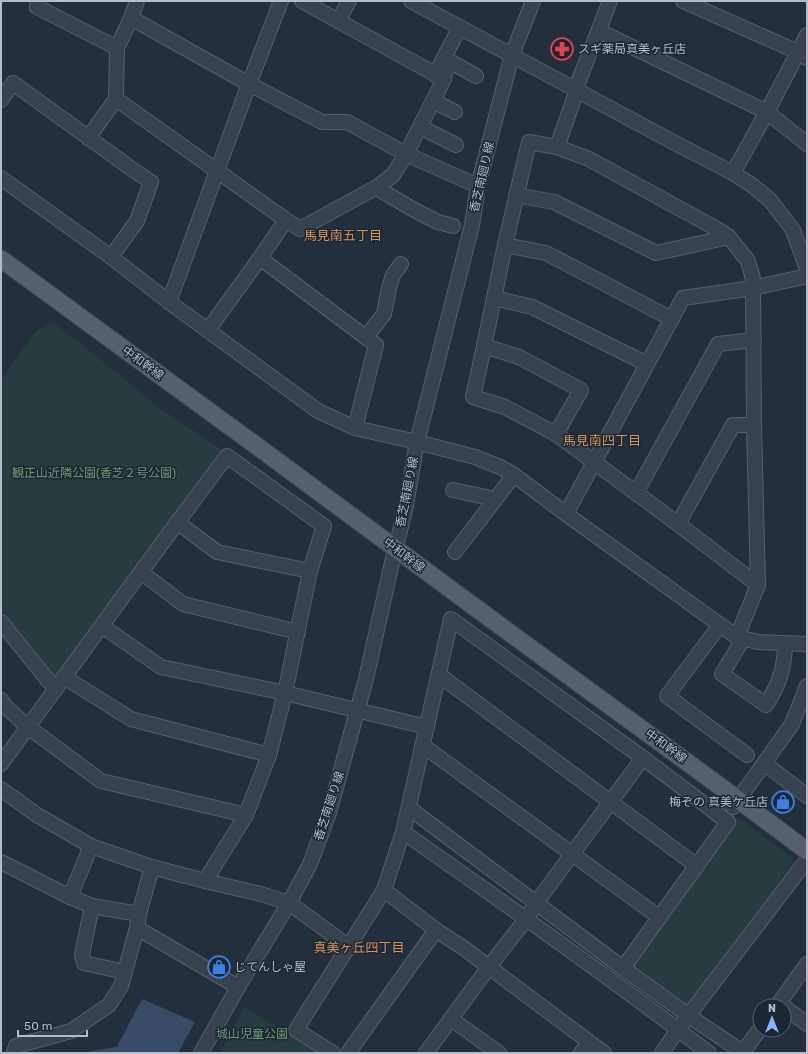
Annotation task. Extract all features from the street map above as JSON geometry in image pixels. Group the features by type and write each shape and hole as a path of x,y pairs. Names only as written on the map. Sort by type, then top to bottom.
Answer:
{"main road":[{"name":"中和幹線","path":"1,259 394,553"},
{"name":"中和幹線","path":"1,271 394,553 736,803 807,858"}],"street":[{"path":"38,1 37,7 117,48"},
{"path":"88,138 116,99 117,48 137,1"},
{"path":"169,302 281,1"},
{"path":"116,99 300,229 377,187 393,175 406,154 444,79 302,1"},
{"path":"338,21 348,1"},
{"path":"412,1 732,173 753,186 770,200 793,230 807,269"},
{"name":"香芝南廻り線","path":"201,1053 238,987 289,903 310,864 329,813 366,679 394,553 405,511 417,442 472,225 478,186 512,55 533,1"},
{"path":"557,147 577,90 578,83 610,1"},
{"path":"683,1 803,55"},
{"path":"131,18 249,84 322,122 347,122 406,154 478,186"},
{"path":"439,77 460,27"},
{"path":"599,31 767,112 807,144"},
{"path":"732,173 767,112 803,55 807,35"},
{"path":"439,77 451,62 476,76"},
{"path":"1,100 13,83 151,182 137,220 111,257"},
{"path":"433,101 455,112"},
{"path":"420,127 456,145"},
{"path":"758,585 556,434 505,407 473,397 528,142 557,147 589,159 717,229 729,237 748,261 753,288 754,425 758,585 740,638 722,674 766,705 774,692 780,676 785,658 785,643"},
{"path":"2,181 111,257 169,302 318,411 355,428 475,457 500,467 514,475 566,514 740,638 758,642 807,644"},
{"path":"377,187 427,217 453,226"},
{"path":"516,195 554,202 656,253 729,237"},
{"path":"208,330 286,220"},
{"path":"505,245 546,253 672,319"},
{"path":"260,258 376,345 355,428"},
{"path":"366,338 384,314 393,275 401,264"},
{"path":"566,514 684,298 753,288 807,276"},
{"path":"494,298 532,308 647,364"},
{"path":"636,493 718,344 754,340"},
{"path":"484,346 519,357 581,390 556,434"},
{"path":"678,524 733,425 754,425"},
{"path":"1,764 227,456 324,526 310,571 285,693 269,755 246,816 205,881"},
{"path":"454,552 514,475"},
{"path":"453,490 495,499"},
{"path":"178,522 217,552 310,571"},
{"path":"141,572 183,604 298,632"},
{"path":"332,1053 296,1030 384,890 403,832 409,808 451,619 643,758 728,822 623,968"},
{"path":"1,622 56,689"},
{"path":"720,625 667,696 747,755"},
{"path":"102,626 161,667 285,693 427,727"},
{"path":"439,675 697,866"},
{"path":"64,677 131,719 269,755"},
{"path":"736,803 792,724 807,686"},
{"path":"1,700 6,707 28,727 101,781 246,816"},
{"path":"422,745 659,918"},
{"path":"426,1053 488,968 527,918 643,758"},
{"path":"764,763 807,795"},
{"path":"1,790 37,815 91,846 152,867 261,894 289,903 348,946"},
{"path":"409,808 623,968 689,1016 744,1053 754,1038"},
{"path":"403,832 527,918 709,1053"},
{"path":"70,897 91,846"},
{"path":"662,1053 678,1029 807,858"},
{"path":"1,862 70,897 138,921 238,987"},
{"path":"14,1053 16,1046 71,1031 109,1005 121,986 152,867"},
{"path":"384,890 604,1053"},
{"path":"92,906 82,955 84,963 125,972"},
{"path":"348,1053 436,930"},
{"path":"786,998 807,964"},
{"path":"792,1014 807,1024"},
{"path":"451,1019 499,1053"},
{"path":"581,1053 589,1042"}],"green space":[{"name":"観正山近隣公園(香芝２号公園)","path":"54,323 158,407 224,451 58,681 1,614 1,380 36,331"},
{"path":"737,817 798,862 688,1007 631,966"},
{"name":"城山児童公園","path":"244,1007 322,1053 220,1053"}],"water":[{"path":"142,999 195,1022 178,1053 81,1053 117,1047"}],"place":[{"name":"スギ薬局真美ヶ丘店","path":"562,49"},
{"name":"梅ぞの 真美ケ丘店","path":"783,802"},
{"name":"じてんしゃ屋","path":"219,967"}],"district":[{"name":"馬見南五丁目","path":"343,235"},
{"name":"馬見南四丁目","path":"602,440"},
{"name":"真美ヶ丘四丁目","path":"359,947"}]}
